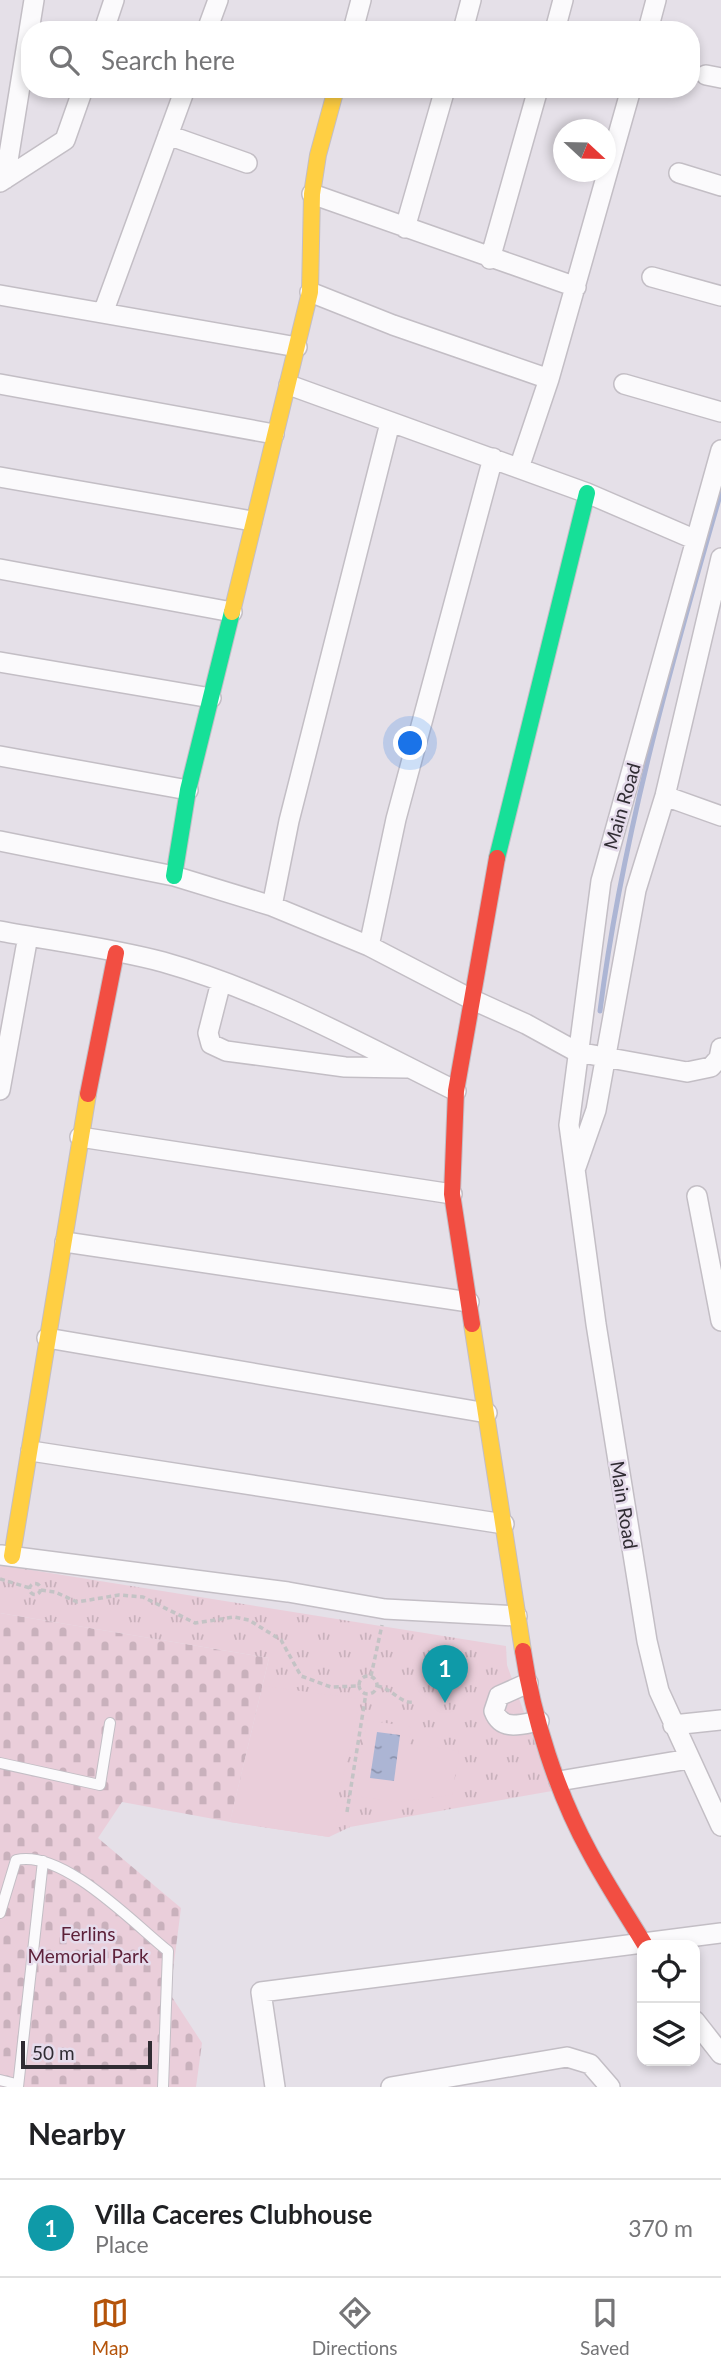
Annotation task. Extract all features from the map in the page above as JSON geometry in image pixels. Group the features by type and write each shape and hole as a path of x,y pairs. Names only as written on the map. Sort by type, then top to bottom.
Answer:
{"street":[{"path":"30,21 34,0"},
{"path":"107,21 114,0"},
{"path":"210,21 218,0"},
{"path":"355,21 361,0"},
{"path":"465,21 471,0"},
{"path":"557,21 563,0"},
{"path":"650,21 656,0"},
{"path":"2,181 21,74"},
{"path":"2,181 65,140 80,98"},
{"path":"103,313 183,98"},
{"path":"174,876 188,790 310,292 313,194 318,155 334,98"},
{"path":"405,228 442,98"},
{"path":"491,258 535,98"},
{"path":"519,468 549,379 628,98"},
{"path":"169,135 247,163"},
{"path":"679,173 721,186"},
{"path":"313,194 576,286"},
{"path":"652,277 721,296"},
{"path":"310,292 393,325 549,379"},
{"path":"0,295 298,347"},
{"path":"0,384 274,434"},
{"path":"624,384 721,412"},
{"path":"289,386 587,493 696,540"},
{"path":"272,906 289,821 390,422"},
{"name":"Main Road","path":"721,450 601,881 569,1125 631,1552 659,1691 721,1826"},
{"path":"369,946 396,818 493,458"},
{"path":"0,477 252,521"},
{"path":"587,493 496,863 456,1091 452,1194 528,1683 559,1781 589,1852 642,1940"},
{"name":"Main Road","path":"574,1171 597,1110 636,890 665,796 721,558"},
{"path":"0,569 232,612"},
{"path":"0,662 211,698"},
{"path":"0,756 188,790"},
{"path":"665,796 721,817"},
{"path":"0,841 174,876 272,906 369,946 577,1052 687,1072 711,1067 719,1058 721,1048"},
{"path":"0,931 162,962 221,982 339,1030 456,1091"},
{"path":"0,1090 27,936"},
{"path":"116,953 80,1137 31,1451 6,1555 288,1592 385,1609 517,1616"},
{"path":"221,982 208,1033 211,1044 226,1051 345,1067 410,1068"},
{"path":"80,1137 452,1194"},
{"path":"697,1196 721,1321"},
{"path":"65,1242 469,1302"},
{"path":"47,1338 487,1413"},
{"path":"31,1451 504,1524"},
{"path":"528,1683 503,1692 496,1700 494,1711 499,1721 510,1726 539,1721"},
{"path":"673,1726 721,1720"},
{"path":"559,1781 689,1759"},
{"path":"672,1940 721,1933"},
{"path":"275,2087 261,1992 637,1945"},
{"path":"700,2027 721,2054"},
{"path":"391,2087 567,2057 590,2064 610,2087"}],"lane":[{"path":"0,1763 100,1785 110,1723"},
{"path":"0,1913 16,1860 28,1857 70,1872 168,1951 163,2087"},
{"path":"0,2080 17,2086 38,1928 43,1861"}],"path":[{"path":"0,1579 30,1588 37,1584 41,1590 85,1602 119,1595 143,1597 195,1623 234,1617 249,1620 270,1630 281,1640 301,1676 331,1687 359,1686 366,1693 372,1693 377,1686"},
{"path":"385,1609 371,1676 377,1686 388,1688 405,1702 415,1702"},
{"path":"359,1686 362,1678 371,1676"},
{"path":"347,1812 366,1693"}],"green space":[{"path":"0,1565 506,1646 507,1665 552,1791 350,1827 329,1837 230,1822 269,1658 0,1613"},
{"name":"Ferlins Memorial Park","path":"0,1613 269,1658 230,1822 122,1802 98,1838 181,1908 170,1994 202,2043 196,2087 0,2087"},
{"path":"263,1686 361,1699 329,1837 230,1822"},
{"path":"367,1720 411,1727 409,1744 459,1751 452,1795 398,1802 355,1796"}],"water":[{"path":"377,1732 400,1735 394,1781 370,1778"}],"waterway":[{"path":"600,1011 621,880 650,750 721,492"}],"traffic: fast":[{"path":"497,858 587,493"},
{"path":"174,876 188,790 232,612"}],"traffic: slow":[{"path":"232,612 310,292 312,194 318,155 334,98"},
{"path":"12,1556 88,1094"},
{"path":"472,1324 523,1651"}],"traffic: jam":[{"path":"472,1324 452,1194 456,1091 497,858"},
{"path":"88,1094 116,953"},
{"path":"523,1651 540,1729 567,1806 597,1865 642,1940"}],"place":[{"name":"Villa Caceres Clubhouse","path":"445,1703"}]}
